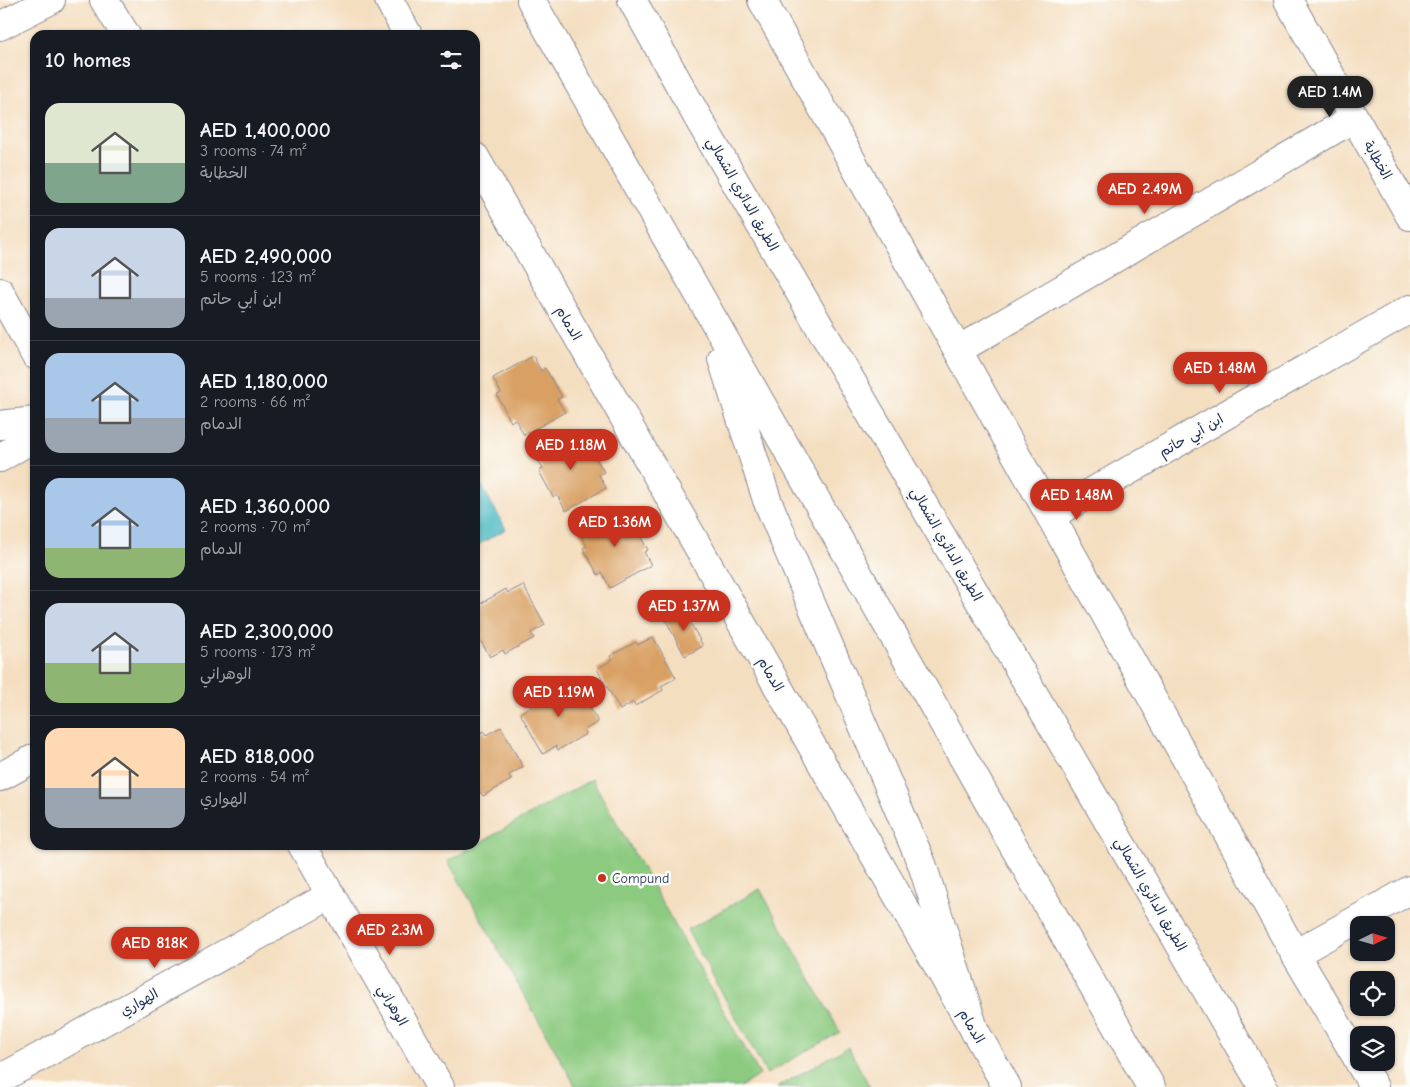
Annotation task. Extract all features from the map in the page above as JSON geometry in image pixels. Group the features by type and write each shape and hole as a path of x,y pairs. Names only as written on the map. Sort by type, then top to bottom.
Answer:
{"main road":[{"path":"0,26 51,0"},
{"path":"104,0 123,30"},
{"path":"389,0 405,30"},
{"name":"الطريق الدائري الشمالي","path":"632,0 698,118 1263,1087"},
{"path":"647,0 698,118"},
{"path":"762,0 1295,954 1350,1047"},
{"name":"الخطابة","path":"1288,0 1410,216"},
{"path":"532,3 1151,1087"},
{"path":"958,350 1354,118"},
{"name":"الدمام","path":"482,188 1007,1087"},
{"path":"0,292 30,346"},
{"path":"705,305 767,500 922,864 976,1032"},
{"name":"ابن أبي حاتم","path":"1050,516 1410,309"},
{"path":"0,426 30,422"},
{"path":"0,458 30,440"},
{"path":"0,777 30,761"},
{"name":"الوهراني","path":"305,850 440,1087"},
{"path":"1295,954 1410,890"},
{"name":"الهواري","path":"0,1079 331,895"},
{"path":"1364,1071 1374,1087"}],"green space":[{"path":"592,779 760,1075 740,1087 576,1087 448,861 467,850 480,850 480,843"},
{"path":"760,889 840,1032 767,1074 687,930"},
{"path":"848,1047 870,1087 777,1087"}],"water":[{"path":"480,483 506,529 480,544"}],"building":[{"path":"533,356 541,371 545,368 562,397 557,399 565,412 524,435 515,419 511,422 497,395 501,393 493,378"},
{"path":"575,432 583,446 587,443 604,472 599,475 606,488 566,511 557,495 553,497 539,471 543,469 535,454"},
{"path":"619,509 627,524 632,521 648,550 644,552 651,565 610,588 602,572 598,575 583,548 587,546 579,532"},
{"path":"523,585 545,625 531,633 534,638 505,654 503,650 490,657 480,640 480,609 482,608 480,604 506,589 508,593"},
{"path":"683,609 703,646 685,656 665,619"},
{"path":"653,637 676,678 661,686 663,690 635,706 633,702 620,710 597,669 612,660 610,656 636,642 638,645"},
{"path":"575,681 598,722 584,730 586,734 558,750 556,746 543,754 520,713 535,704 533,700 559,686 561,689"},
{"path":"501,727 523,767 509,775 511,780 483,796 480,792 480,733 484,731 486,735"}],"place":[{"name":"Compund","path":"602,878"}]}
